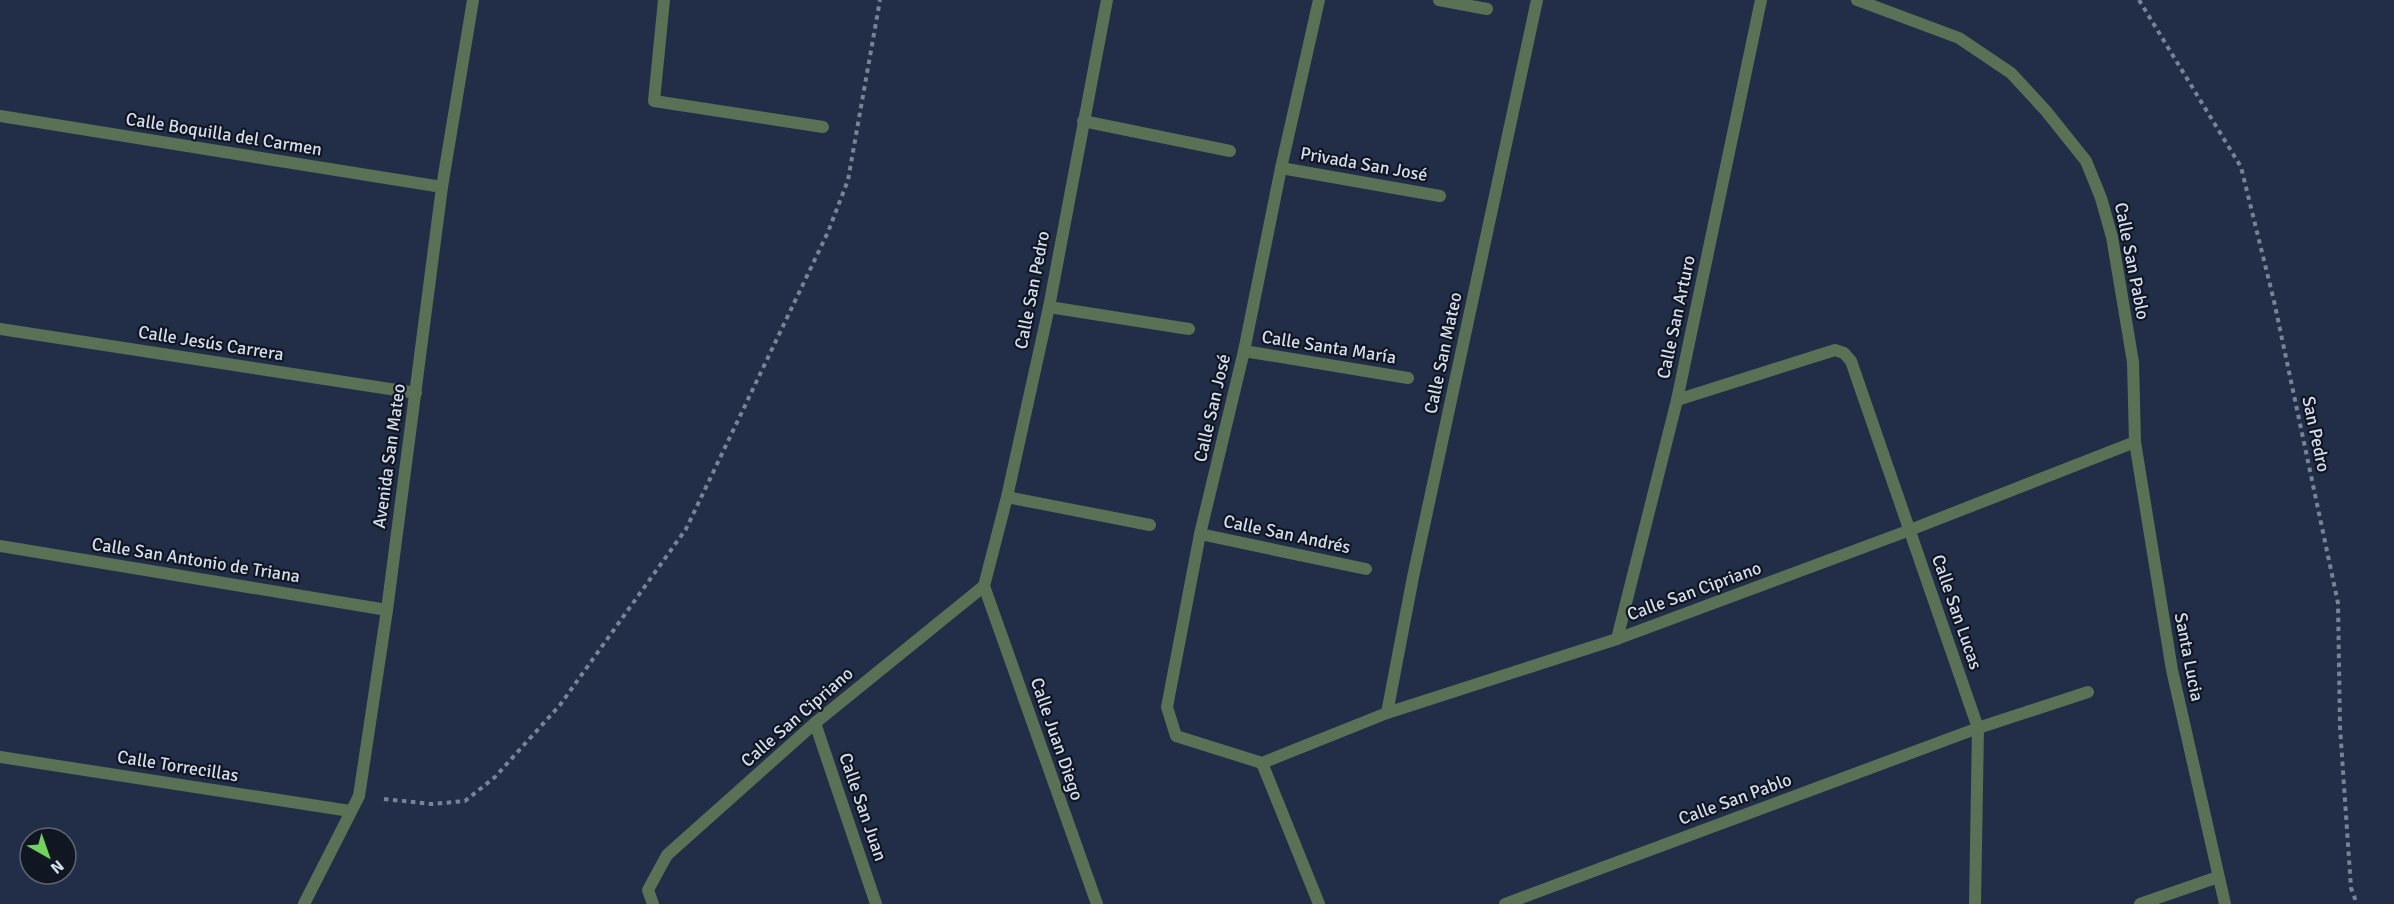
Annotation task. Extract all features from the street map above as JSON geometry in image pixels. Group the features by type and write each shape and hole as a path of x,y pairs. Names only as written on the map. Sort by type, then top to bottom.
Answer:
{"street":[{"name":"Avenida San Mateo","path":"304,904 359,796 387,610 442,187 473,0"},
{"path":"664,0 654,101 823,127"},
{"name":"Calle San Pedro","path":"984,586 1007,497 1048,307 1107,0"},
{"name":"Calle San José","path":"1262,763 1176,736 1167,707 1200,534 1244,351 1281,168 1319,0"},
{"path":"1439,0 1487,9"},
{"name":"Calle San Mateo","path":"1388,714 1415,566 1537,0"},
{"name":"Calle San Arturo","path":"1617,639 1677,400 1761,0"},
{"name":"Calle San Pablo","path":"1857,0 1959,38 2011,73 2046,111 2086,161 2101,198 2112,237 2133,362 2135,442"},
{"name":"Calle Boquilla del Carmen","path":"0,116 442,187"},
{"path":"1083,121 1230,151"},
{"name":"Privada San José","path":"1281,168 1440,196"},
{"path":"1048,307 1189,330"},
{"name":"Calle Jesús Carrera","path":"0,329 416,393"},
{"name":"Calle San Lucas","path":"1677,400 1835,350 1844,352 1851,361 1978,728 1975,904"},
{"name":"Calle Santa María","path":"1244,351 1408,378"},
{"name":"Calle San Cipriano","path":"1262,763 1388,714 1617,639 1910,530 2135,442"},
{"name":"Santa Lucia","path":"2135,442 2172,670 2225,904"},
{"path":"1007,497 1150,525"},
{"name":"Calle San Andrés","path":"1200,534 1366,569"},
{"name":"Calle San Antonio de Triana","path":"0,546 387,610"},
{"name":"Calle San Cipriano","path":"653,904 648,890 667,855 815,723 984,586"},
{"name":"Calle Juan Diego","path":"984,586 1097,904"},
{"name":"Calle San Pablo","path":"1504,904 1978,728 2088,692"},
{"name":"Calle San Juan","path":"815,723 876,904"},
{"name":"Calle Torrecillas","path":"0,757 350,811"},
{"path":"1262,763 1319,904"},
{"path":"2140,904 2218,877"}],"path":[{"path":"359,796 432,804 465,801 495,777 561,705 686,529 828,232 849,180 880,0"},
{"name":"San Pedro","path":"2139,0 2241,167 2274,301 2338,603 2340,727 2351,888 2358,904"}]}
